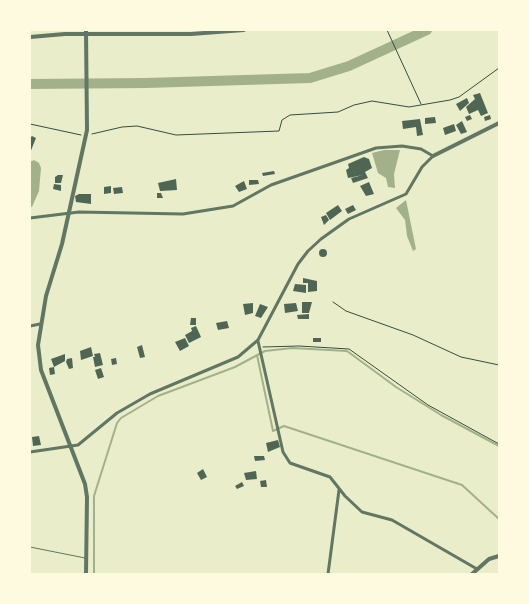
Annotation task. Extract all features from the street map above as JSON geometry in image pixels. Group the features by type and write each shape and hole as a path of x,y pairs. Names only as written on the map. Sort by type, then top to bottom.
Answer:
{"street":[{"path":"30,37 86,32 244,30"},
{"path":"86,32 88,119 86,136 66,214 62,244 40,324 38,345 41,370 85,484 87,498 86,574"},
{"path":"30,452 71,447 82,442 117,414 150,394 238,357 258,340 298,264 321,239 349,220 406,194 422,167 433,156 499,123"},
{"path":"30,218 66,214 183,214 233,206 271,185 376,148 402,146 421,149 433,156"},
{"path":"30,326 40,324"},
{"path":"258,340 286,458 298,467 330,477 339,490 362,512 392,520 477,569"},
{"path":"328,574 339,490"},
{"path":"472,574 489,559 499,556"}],"lane":[{"path":"30,547 86,558"}],"path":[{"path":"386,30 421,104"},
{"path":"30,124 86,136 122,127 137,126 176,135 279,131 282,120 290,115 338,112 354,105 372,101 399,106 456,98 499,68"},
{"path":"333,302 346,311 413,335 461,357 499,365"},
{"path":"260,347 299,346 349,349 428,405 499,444"}],"shaded area":[{"path":"384,150 400,150 394,174 395,188 388,187 386,178 378,173 372,153"},
{"path":"34,160 39,163 41,168 39,191 32,207 30,205 30,162"},
{"path":"406,200 416,249 413,251 407,236 405,220 396,208"}],"building":[{"path":"480,93 488,113 481,116 478,110 469,114 466,107 475,99 473,95"},
{"path":"467,98 469,103 460,111 456,104"},
{"path":"470,115 472,119 467,121 465,117"},
{"path":"490,115 491,119 485,121 484,117"},
{"path":"435,117 436,123 425,124 425,118"},
{"path":"420,119 423,135 417,136 416,127 403,129 402,121"},
{"path":"462,121 467,132 461,134 456,125"},
{"path":"454,124 456,131 445,135 443,128"},
{"path":"32,136 36,138 30,153 30,138"},
{"path":"364,157 369,159 372,168 365,172 368,178 353,183 351,178 363,175 348,178 346,170 349,168 348,164"},
{"path":"274,171 275,174 263,176 262,173"},
{"path":"63,175 61,183 55,183 55,177"},
{"path":"176,179 177,190 160,191 158,183"},
{"path":"249,180 258,180 259,184 249,185"},
{"path":"244,181 247,189 239,192 235,186"},
{"path":"369,182 374,194 366,196 360,186"},
{"path":"54,184 61,185 61,191 53,189"},
{"path":"111,186 111,193 104,194 104,187"},
{"path":"122,187 123,193 114,194 113,188"},
{"path":"157,193 161,193 163,198 157,198"},
{"path":"91,194 91,204 76,202 75,196"},
{"path":"338,205 342,211 330,220 326,213"},
{"path":"353,205 356,210 348,214 345,209"},
{"path":"326,215 329,220 324,225 321,217"},
{"path":"323,249 327,253 323,257 319,253"},
{"path":"303,278 317,281 317,291 308,292 308,283 303,283"},
{"path":"295,284 306,285 306,293 293,291"},
{"path":"302,302 312,302 309,313 302,313"},
{"path":"253,303 253,313 245,315 243,304"},
{"path":"296,303 298,311 285,313 284,304"},
{"path":"260,304 268,307 261,318 255,316"},
{"path":"309,314 309,319 298,319 297,315"},
{"path":"191,318 196,318 196,325 190,325"},
{"path":"227,321 229,328 218,330 216,323"},
{"path":"196,326 201,337 189,343 185,335 192,331 191,328"},
{"path":"185,338 189,346 180,351 175,342"},
{"path":"313,338 321,338 321,342 313,342"},
{"path":"142,345 145,357 140,358 137,347"},
{"path":"91,347 93,356 81,360 80,351"},
{"path":"100,353 103,365 95,367 94,354"},
{"path":"65,354 65,361 54,367 51,359"},
{"path":"72,358 73,368 69,369 66,362 67,359"},
{"path":"116,358 117,364 112,365 111,359"},
{"path":"54,367 55,374 50,375 49,368"},
{"path":"101,368 104,377 98,379 95,370"},
{"path":"39,436 41,445 33,446 32,437"},
{"path":"278,440 280,447 268,452 266,443"},
{"path":"254,456 264,456 265,460 255,461"},
{"path":"203,469 207,477 201,480 197,473"},
{"path":"256,471 257,479 246,480 244,473"},
{"path":"266,480 267,487 261,487 260,481"},
{"path":"242,482 244,486 237,489 235,486"}],"waterway":[{"path":"30,84 310,78 349,66 427,30"},
{"path":"94,574 94,496 117,423 121,418 158,396 235,367 265,351 292,348 347,351 396,387 441,415 499,446"},
{"path":"257,355 273,431 284,426 462,485 499,519"}]}
